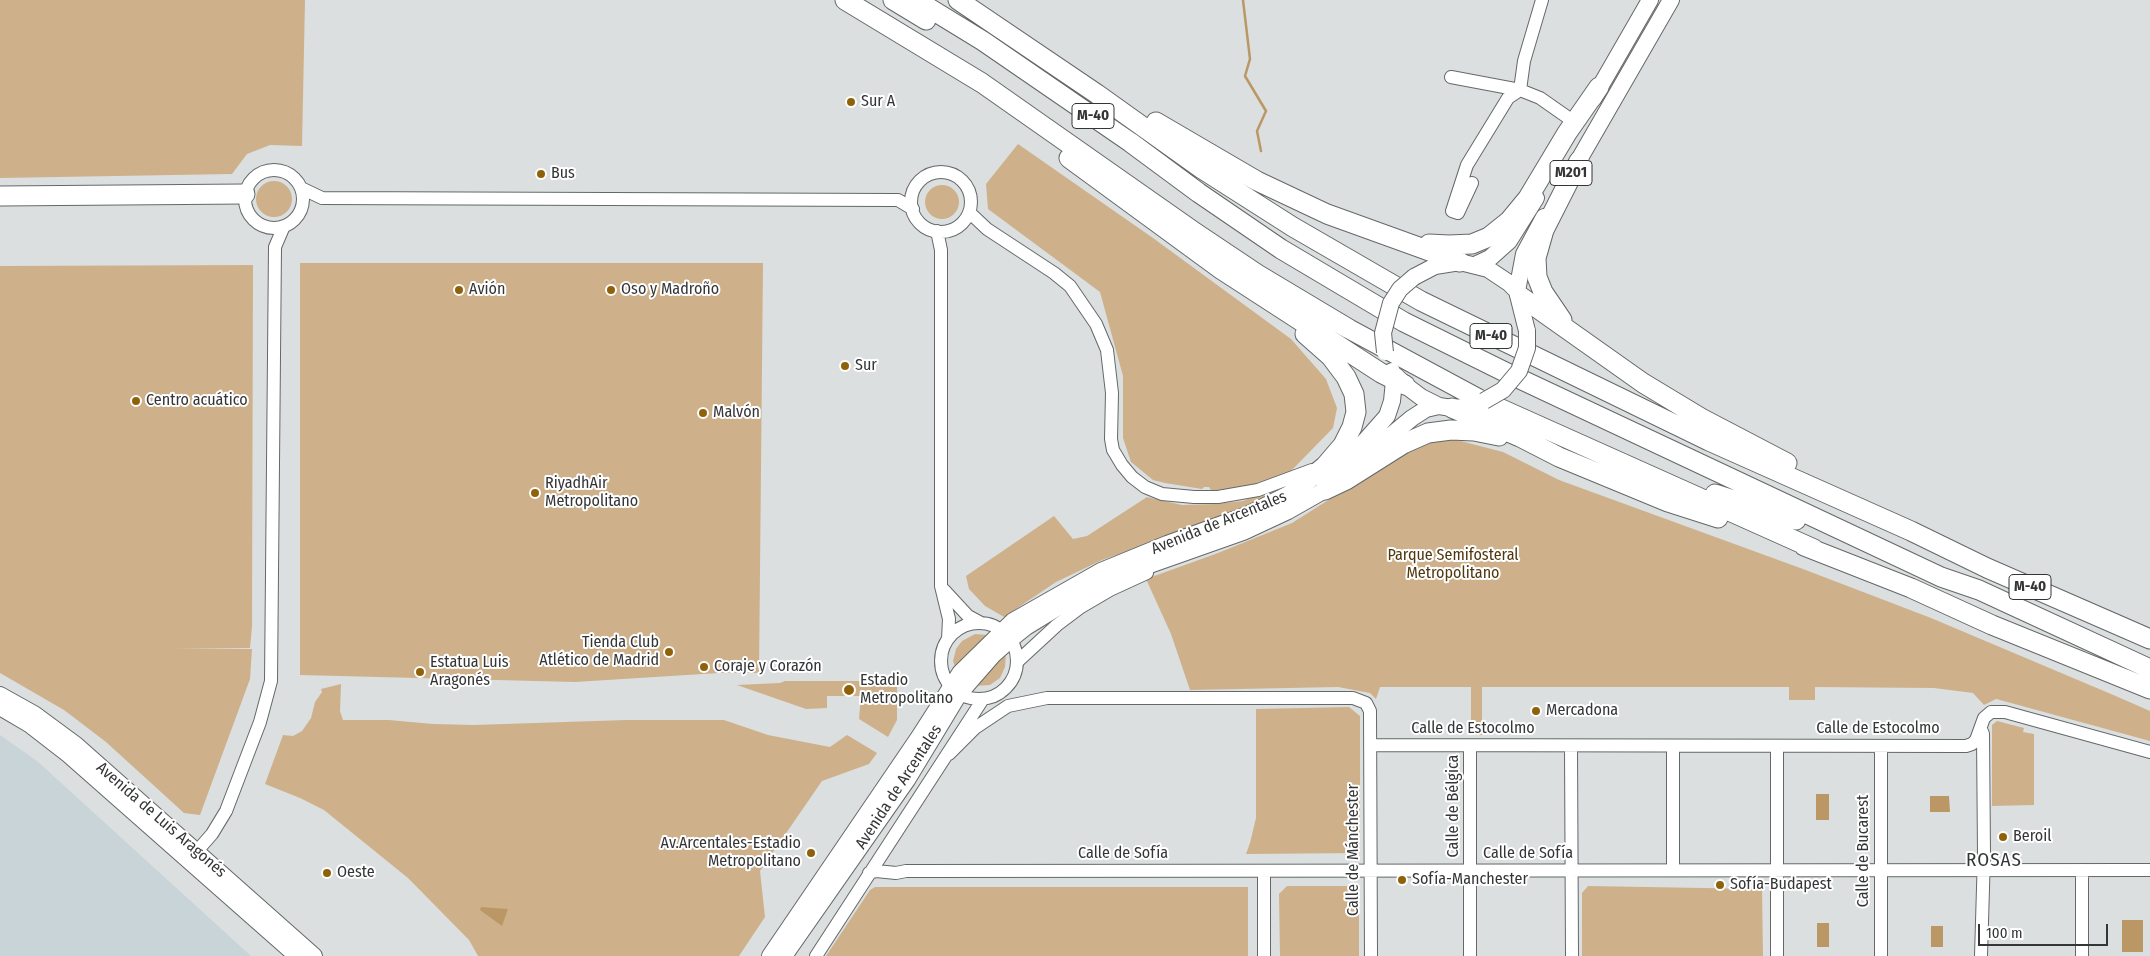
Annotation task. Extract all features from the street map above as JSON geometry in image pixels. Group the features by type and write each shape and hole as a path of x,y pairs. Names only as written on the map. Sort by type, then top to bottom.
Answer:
{"highway":[{"path":"845,0 982,83 1257,274 1341,324 1479,399 1814,549 1911,588 1992,625 2150,689"},
{"path":"893,0 976,49 1063,109 1200,193"},
{"name":"M-40","path":"916,0 991,46 1281,249 1404,322 1512,376 1941,577 1979,590 2150,669"},
{"name":"M-40","path":"958,0 1202,168 1293,227 1422,301 1709,441 1911,531 1986,568 2150,639"},
{"path":"982,83 1042,137 1192,250 1266,300 1393,378"},
{"path":"1406,242 1449,245 1472,244 1499,229 1520,209 1528,198 1567,133 1599,87"},
{"path":"1097,94 1140,112 1257,181 1327,214 1468,263"},
{"path":"1569,329 1543,292 1537,277 1536,258 1544,230 1579,161"},
{"path":"0,196 245,194"},
{"path":"1519,294 1642,383 1701,418 1844,491 1911,531"},
{"path":"1266,300 1330,358 1346,377 1354,394 1356,412 1352,427 1343,445 1325,466 1292,493"},
{"path":"1445,407 1520,437 1559,457"},
{"path":"1325,490 1346,480 1404,444 1428,433 1451,430 1474,431 1522,443 1668,502 1814,549"},
{"path":"1628,466 1869,543"}],"main road":[{"name":"M201","path":"1468,263 1490,258 1510,242 1650,0"},
{"name":"M201","path":"1519,294 1520,268 1532,236 1579,161 1672,0"},
{"path":"1468,263 1494,273 1519,294 1527,331 1528,348 1519,371 1503,390 1475,405 1445,407 1421,398 1393,378 1385,352 1383,333 1391,303 1400,289 1414,276 1435,266 1468,263"},
{"name":"Avenida de Arcentales","path":"770,956 952,687 992,655 1007,635 1013,621 1101,571 1167,544 1247,515 1292,493 1342,461 1364,442 1379,425 1387,400 1387,390 1393,378"},
{"name":"Avenida de Arcentales","path":"1007,635 1026,627 1057,608 1124,574 1243,532 1288,511 1325,490 1412,418 1426,409 1445,407"},
{"name":"Avenida de Arcentales","path":"784,956 907,780 952,687"},
{"name":"Avenida de Luis Aragonés","path":"0,695 34,714 76,745 297,956"},
{"name":"Avenida de Luis Aragonés","path":"0,707 29,724 69,755 314,956"}],"street":[{"path":"1472,183 1458,213 1452,211 1467,165 1508,98 1520,90 1524,61 1542,0"},
{"path":"1451,77 1520,90 1540,98 1570,119"},
{"path":"280,170 296,180 301,188 302,206 298,215 292,222 284,226 266,227 258,224 247,211 245,194 248,185 261,172 280,170"},
{"path":"898,200 914,189 920,181 935,172 953,174 967,186 970,195 969,212 965,220 950,230 937,231 922,224 913,209 912,196 914,189"},
{"path":"301,188 322,198"},
{"path":"302,206 322,198 898,200 913,209"},
{"path":"969,212 987,230 1054,273 1070,286 1083,302 1096,324 1107,350 1112,393 1111,439 1113,450 1132,477 1145,487 1162,494 1194,497 1239,494 1273,486 1325,466"},
{"path":"193,856 212,834 226,810 260,722 271,682 275,247 284,226"},
{"path":"266,227 275,247"},
{"path":"941,250 950,230"},
{"path":"937,231 941,250 941,586 949,619 948,639"},
{"name":"Avenida de Arcentales","path":"1018,661 1057,625 1081,607 1110,590 1166,565 1202,554 1243,532"},
{"path":"941,586 968,616 981,623"},
{"path":"981,623 989,624 1007,635 1014,646 1018,661 1016,671 1008,687 983,700 970,699 952,687 941,661 943,648 948,639 962,627 981,623"},
{"path":"948,754 975,728 1008,706 1047,698 1353,698 1366,703 1370,711 1370,745"},
{"path":"816,956 983,700"},
{"name":"Calle de Estocolmo","path":"1370,745 1966,746 1976,740 1987,714 1991,712 2005,712 2150,752"},
{"path":"1981,729 1983,734 1981,956"},
{"name":"Calle de Mánchester","path":"1370,745 1371,956"},
{"name":"Calle de Bélgica","path":"1470,746 1470,956"},
{"path":"1571,746 1572,956"},
{"path":"1673,746 1674,870"},
{"path":"1777,746 1777,956"},
{"name":"Calle de Bucarest","path":"1880,956 1881,746"},
{"path":"895,834 889,850 890,861 896,867 906,870"},
{"name":"Calle de Sofía","path":"869,873 876,871 896,873 906,870 2150,870"},
{"path":"2082,870 2082,956"},
{"path":"1264,871 1264,956"}],"shaded area":[{"path":"0,735 37,761 251,956 0,956"},
{"path":"1816,794 1829,794 1829,820 1816,820"},
{"path":"1930,796 1949,796 1950,812 1930,812"},
{"path":"481,907 508,909 502,926 480,910"},
{"path":"2122,920 2143,920 2143,952 2122,952"},
{"path":"1817,923 1829,923 1829,947 1817,947"},
{"path":"1931,926 1943,926 1943,947 1931,947"}],"green space":[{"path":"0,0 305,0 302,146 270,145 247,154 232,174 0,178"},
{"path":"1018,144 1153,238 1291,339 1326,379 1337,408 1333,428 1289,473 1267,483 1212,492 1209,487 1202,489 1153,480 1131,462 1123,438 1123,376 1100,292 988,209 986,184"},
{"path":"274,181 286,187 292,199 286,211 274,217 262,211 256,199 262,187"},
{"path":"942,185 949,186 954,190 958,195 958,209 954,214 949,218 942,219 935,218 930,214 926,209 925,202 926,195 930,190 935,186"},
{"name":"RiyadhAir Metropolitano","path":"300,263 763,263 759,673 719,673 575,682 300,675"},
{"path":"253,265 252,627 250,648 174,649 252,649 250,679 200,815 184,813 106,742 64,710 0,673 0,266"},
{"name":"Parque Semifosteral Metropolitano","path":"1449,438 1503,452 1559,480 1931,618 2111,694 2150,711 2150,741 1996,699 1984,705 1973,693 1934,688 1815,687 1815,700 1789,700 1789,687 1482,687 1482,735 1471,735 1471,687 1380,687 1376,699 1370,693 1338,687 1190,690 1171,634 1146,579 1218,553 1292,523 1420,442"},
{"path":"1278,487 1280,491 1243,510 1102,560 1056,582 1004,617 985,606 969,589 966,576 1054,516 1073,539 1087,536 1147,497 1182,505 1215,504 1243,501"},
{"path":"975,634 988,635 956,670 953,661 956,649 962,641"},
{"path":"1006,653 1005,667 1000,678 990,685 975,686"},
{"path":"785,681 897,681 897,720 888,737 859,719 861,696 827,696 827,708 806,709 737,685 780,683"},
{"path":"341,684 340,711 343,720 389,720 474,725 626,720 724,720 768,735 830,747 847,735 877,753 869,764 822,781 760,871 765,917 739,956 478,956 469,940 408,878 324,810 265,784 283,735 293,736 302,731 311,718 315,702 322,692 321,689"},
{"path":"1349,707 1360,716 1360,853 1246,854 1256,818 1256,709"},
{"path":"1997,721 2024,728 2023,732 2034,734 2034,805 1992,806 1992,725"},
{"path":"1287,886 1354,886 1359,892 1359,956 1280,956 1279,894"},
{"path":"1588,886 1762,889 1763,956 1582,956 1582,893"},
{"path":"875,887 1248,887 1248,956 826,956 870,890"}],"waterway":[{"path":"1243,0 1250,59 1245,76 1266,111 1257,131 1261,151"}],"place":[{"name":"Sur A","path":"851,102"},
{"name":"Bus","path":"541,174"},
{"name":"Avión","path":"459,290"},
{"name":"Oso y Madroño","path":"611,290"},
{"name":"Sur","path":"845,366"},
{"name":"Centro acuático","path":"136,401"},
{"name":"Malvón","path":"703,413"},
{"name":"RiyadhAir Metropolitano","path":"535,493"},
{"name":"Tienda Club Atlético de Madrid","path":"669,652"},
{"name":"Coraje y Corazón","path":"704,667"},
{"name":"Estatua Luis Aragonés","path":"420,672"},
{"name":"Estadio Metropolitano","path":"849,690"},
{"name":"Mercadona","path":"1536,711"},
{"name":"Beroil","path":"2003,837"},
{"name":"Av.Arcentales-Estadio Metropolitano","path":"811,853"},
{"name":"Oeste","path":"327,873"},
{"name":"Sofía-Manchester","path":"1402,880"},
{"name":"Sofía-Budapest","path":"1720,885"}],"district":[{"name":"ROSAS","path":"1994,861"}]}
